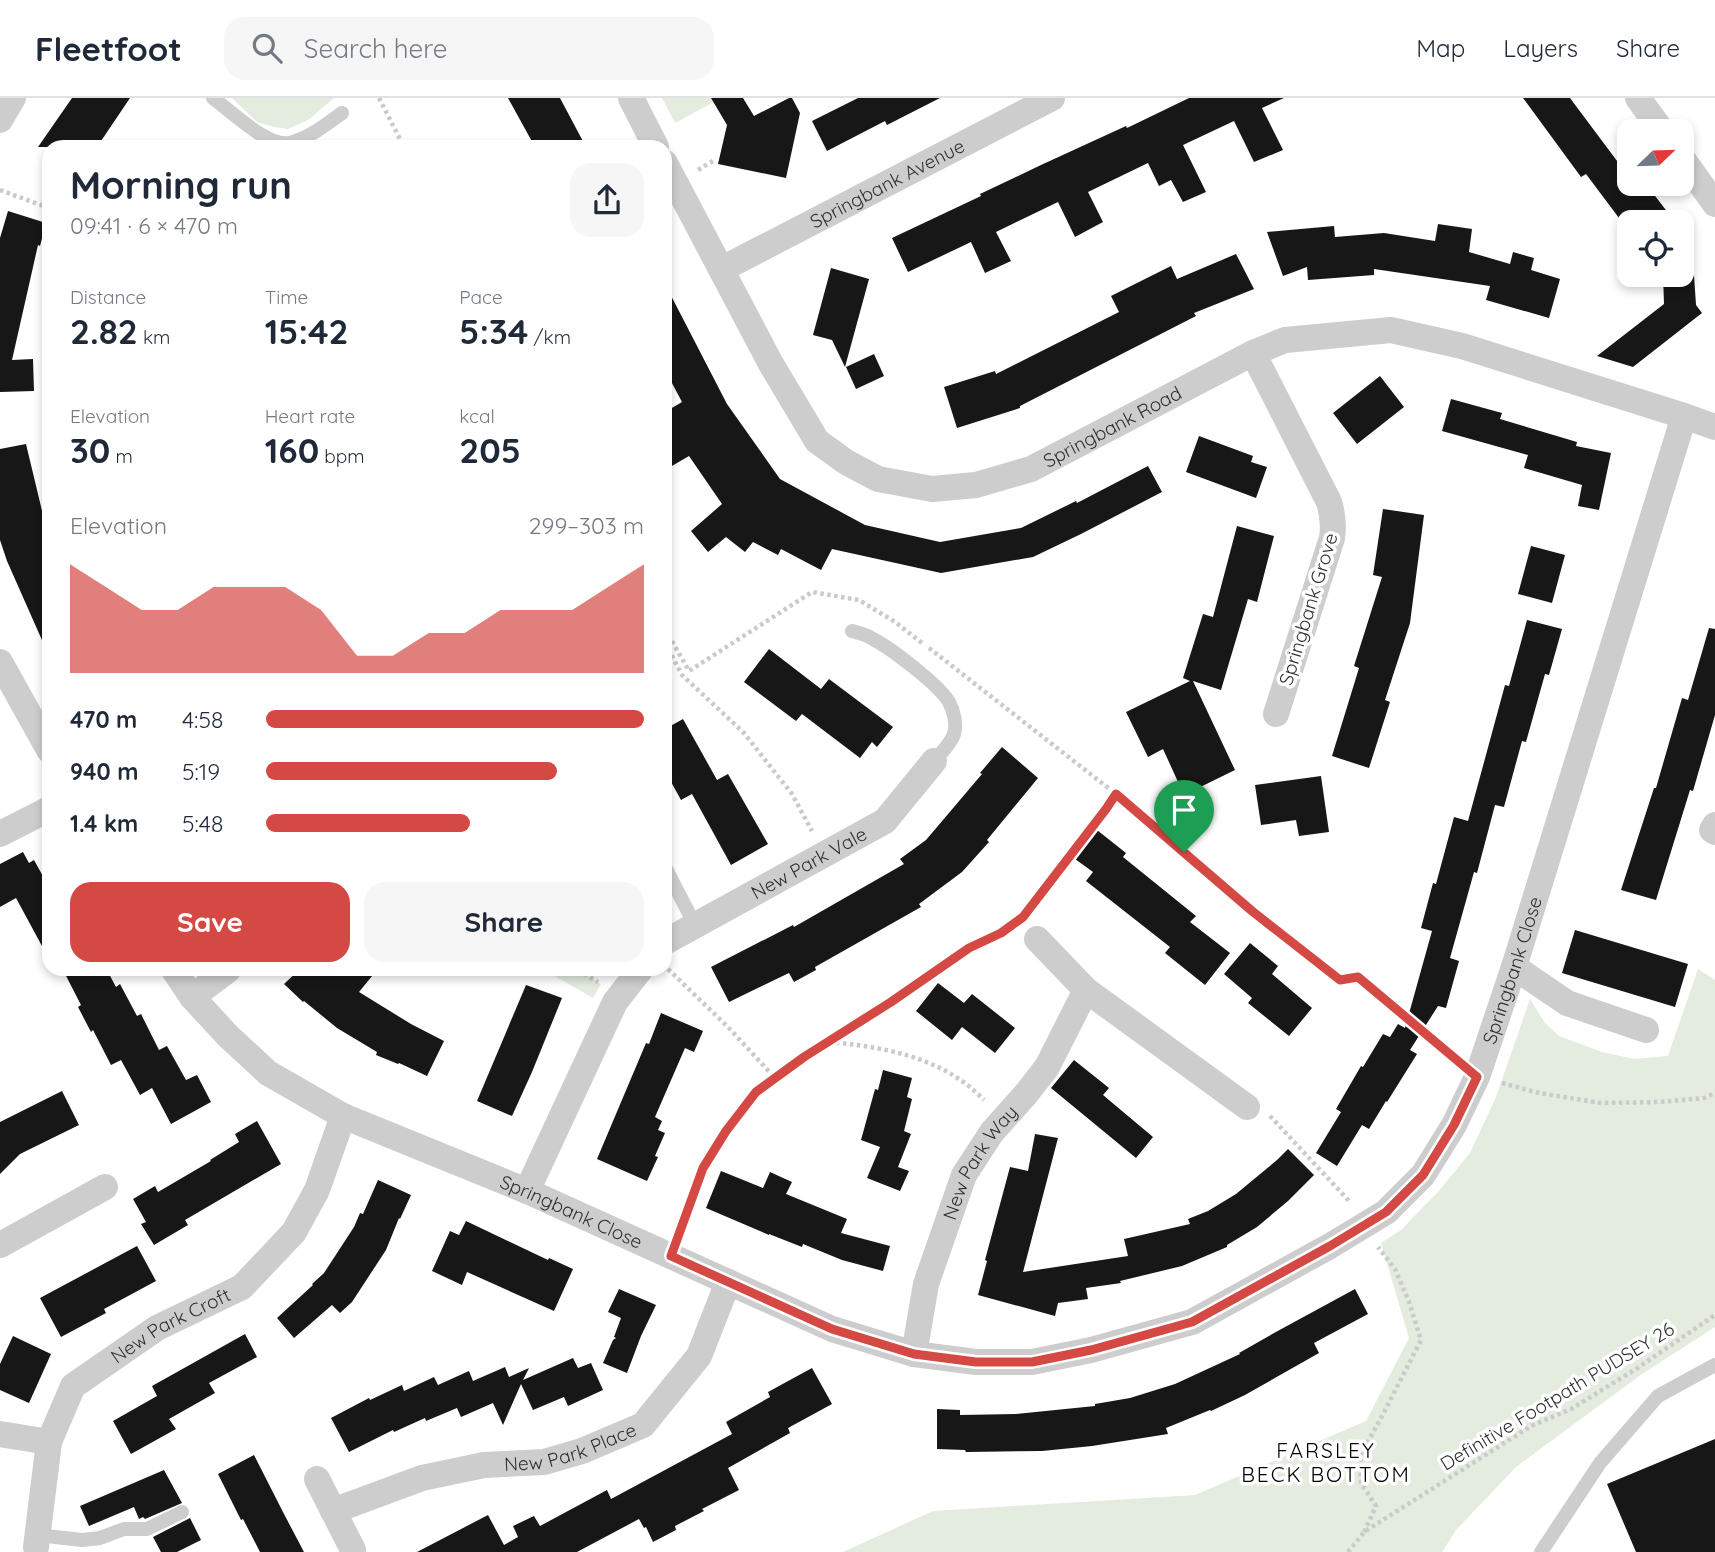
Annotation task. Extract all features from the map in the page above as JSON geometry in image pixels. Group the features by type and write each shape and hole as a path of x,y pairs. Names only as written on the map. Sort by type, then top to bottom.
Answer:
{"street":[{"path":"0,120 13,98"},
{"path":"631,98 652,140"},
{"name":"Springbank Avenue","path":"722,269 1052,98"},
{"path":"1638,98 1653,119"},
{"path":"1694,175 1715,204"},
{"name":"Springbank Road","path":"672,176 771,364 817,441 846,462 878,479 932,489 975,485 1031,469 1254,353 1285,340 1391,330 1462,346 1714,424"},
{"name":"Springbank Grove","path":"1254,353 1329,502 1334,526 1276,714"},
{"name":"Springbank Close","path":"178,976 192,997 228,1036 268,1073 343,1116 527,1191 832,1329 914,1354 976,1362 1032,1362 1091,1350 1192,1322 1386,1212 1423,1175 1454,1125 1477,1077 1514,968 1684,416"},
{"path":"0,662 42,737"},
{"name":"New Park Vale","path":"672,938 885,821 934,761"},
{"path":"0,834 42,813"},
{"path":"1715,825 1712,830 1715,832"},
{"path":"1037,939 1086,990 1247,1107"},
{"path":"1514,968 1567,1003 1646,1030"},
{"path":"192,997 220,976"},
{"path":"527,1191 615,1002 635,976"},
{"name":"New Park Way","path":"914,1354 926,1284 964,1175 992,1132 1047,1067 1086,990"},
{"name":"New Park Croft","path":"36,1541 48,1442 73,1386 158,1328 242,1287 294,1232 317,1190 343,1116"},
{"path":"0,1245 105,1188"},
{"name":"New Park Place","path":"333,1511 422,1478 484,1465 544,1462 582,1451 643,1425 699,1356 728,1282"},
{"path":"0,1434 48,1442"},
{"path":"317,1479 354,1550"}],"lane":[{"path":"214,98 258,132 274,140"},
{"path":"298,140 322,128 342,113"},
{"path":"852,631 872,638 894,654 940,689 951,704 955,719 954,734 947,747 934,761"},
{"path":"672,881 695,925"},
{"path":"1541,1552 1600,1463 1658,1396 1715,1366"},
{"path":"36,1541 82,1540 100,1538 124,1530 147,1530 182,1512"}],"path":[{"path":"379,98 400,140"},
{"path":"694,172 713,161"},
{"path":"0,190 42,205"},
{"path":"672,641 689,671 812,592 859,600 895,622 1116,794 1262,919 1340,980 1358,977 1477,1077 1539,1093 1601,1103 1660,1102 1704,1098 1715,1093"},
{"path":"672,657 681,675 744,733 792,794 825,855"},
{"path":"671,1256 703,1168 726,1131 756,1092 969,948 1001,933 1023,917 1116,794"},
{"path":"672,973 775,1078"},
{"path":"828,1042 871,1046 908,1055 951,1073 976,1091 1003,1119"},
{"path":"1247,1107 1264,1109 1369,1223 1376,1244 1395,1269 1421,1340 1360,1456 1362,1483 1376,1506 1364,1532"},
{"name":"Definitive Footpath PUDSEY 26","path":"1348,1552 1364,1532 1531,1426 1571,1409 1636,1369 1715,1315"}],"shaded area":[{"path":"232,98 334,98 308,120 288,129 257,122"},
{"path":"662,98 721,98 675,123"},
{"path":"1698,969 1715,980 1715,1327 1642,1374 1516,1467 1456,1530 1442,1552 843,1552 933,1511 1195,1495 1366,1421 1409,1338 1381,1243 1401,1230 1438,1192 1470,1153 1496,1097 1530,999 1545,1023 1559,1036 1602,1052 1634,1059 1668,1056"},
{"path":"554,976 588,976 601,984 593,998"}],"building":[{"path":"72,98 130,98 102,140 43,140"},
{"path":"508,98 560,98 582,140 531,140"},
{"path":"711,98 743,98 754,116 792,98 800,113 786,178 718,164 727,125"},
{"path":"858,98 940,98 887,125 885,121 827,151 812,121"},
{"path":"1189,98 1284,98 1262,108 1283,150 1254,162 1234,121 1183,145 1206,192 1183,202 1171,180 1159,186 1148,163 1088,192 1103,222 1075,237 1058,202 996,232 1011,261 985,273 971,242 908,272 892,238 1041,165"},
{"path":"1523,98 1570,98 1617,161 1617,196 1655,196 1666,210 1617,210 1617,215 1586,174 1581,177"},
{"path":"8,211 42,222 42,238 40,246 38,245 12,360 33,359 34,391 0,392 0,238"},
{"path":"1438,224 1472,229 1469,252 1510,264 1513,252 1534,258 1531,270 1560,279 1549,318 1486,300 1490,286 1374,269 1374,275 1308,280 1307,267 1283,276 1267,232 1334,226 1335,237 1384,233 1435,241"},
{"path":"1236,254 1254,289 1194,313 1196,316 1020,408 957,428 944,387 995,371 996,374 1119,312 1111,296 1171,266 1177,279"},
{"path":"831,268 869,279 845,367 832,340 813,335"},
{"path":"1694,275 1696,305 1702,313 1633,367 1597,356 1664,304 1663,287 1694,287"},
{"path":"672,298 727,404 780,479 865,525 940,542 1021,528 1076,501 1077,503 1148,466 1162,492 1033,557 941,573 832,549 821,570 781,549 778,555 753,542 745,552 726,537 708,552 691,531 722,504 689,456 672,466 672,408 682,402 672,383"},
{"path":"874,354 884,376 856,389 846,367"},
{"path":"1380,376 1404,407 1357,444 1333,413"},
{"path":"1451,399 1502,413 1500,419 1577,442 1576,446 1611,453 1599,510 1578,506 1582,485 1524,468 1528,455 1442,431"},
{"path":"1199,436 1253,456 1251,462 1267,467 1256,498 1186,472"},
{"path":"26,444 42,511 42,640 0,540 0,449"},
{"path":"1383,509 1424,515 1410,623 1385,700 1390,702 1369,768 1332,756 1359,668 1354,666 1382,577 1373,575"},
{"path":"1237,526 1274,536 1257,602 1248,599 1221,690 1193,681 1235,770 1184,795 1163,749 1148,757 1126,712 1190,681 1183,678 1203,614 1213,617"},
{"path":"1531,546 1565,555 1552,603 1518,594"},
{"path":"1527,620 1562,629 1549,675 1545,674 1526,742 1522,741 1504,807 1495,805 1477,873 1474,872 1450,958 1459,961 1446,1008 1438,1006 1410,1050 1417,1054 1387,1102 1369,1129 1362,1125 1337,1166 1316,1153 1341,1112 1336,1109 1383,1034 1390,1037 1398,1024 1405,1028 1432,931 1421,928 1433,883 1436,884 1454,817 1468,821 1505,685 1509,686"},
{"path":"1709,628 1715,629 1715,715 1693,791 1690,790 1656,900 1621,890 1656,788 1682,698 1688,700"},
{"path":"769,649 821,689 829,679 893,727 877,747 872,742 860,758 802,714 796,721 744,682"},
{"path":"683,719 717,780 728,774 768,844 731,865 692,794 681,800 672,784 672,725"},
{"path":"1002,747 1038,778 987,840 989,842 962,872 919,904 921,907 815,967 816,970 794,982 789,973 729,1002 711,967 793,925 794,927 904,864 900,859 926,840"},
{"path":"1321,776 1329,832 1299,836 1296,820 1261,825 1255,785"},
{"path":"1097,830 1126,853 1123,857 1196,916 1190,922 1230,953 1205,985 1165,953 1170,947 1086,881 1093,872 1075,859"},
{"path":"23,852 29,863 34,860 42,874 42,946 16,898 0,907 0,864"},
{"path":"1575,930 1688,964 1675,1007 1562,973"},
{"path":"1250,943 1278,966 1272,974 1312,1008 1289,1036 1248,1003 1252,998 1224,974"},
{"path":"66,976 110,976 116,987 120,984 137,1016 141,1014 159,1050 167,1046 186,1080 197,1075 211,1102 171,1124 152,1088 140,1095 121,1060 111,1065 78,1007 81,1005"},
{"path":"293,976 372,976 359,992 444,1041 427,1076 376,1055 377,1052 337,1028 284,984"},
{"path":"938,983 964,1003 972,994 1015,1028 995,1053 962,1027 952,1040 916,1011"},
{"path":"526,985 562,998 512,1116 477,1101"},
{"path":"661,1013 703,1031 694,1052 685,1048 655,1117 662,1121 658,1130 665,1133 647,1181 597,1159"},
{"path":"1074,1060 1109,1088 1103,1095 1153,1137 1136,1158 1051,1088"},
{"path":"883,1070 912,1078 907,1097 912,1099 904,1131 911,1134 898,1167 909,1171 900,1191 867,1178 880,1147 861,1140"},
{"path":"62,1091 79,1125 20,1154 0,1174 0,1122"},
{"path":"257,1121 281,1164 185,1220 188,1225 154,1245 141,1224 146,1222 133,1199 155,1186 158,1192 211,1161 239,1142 235,1134"},
{"path":"1035,1134 1058,1138 1023,1272 1128,1256 1124,1239 1190,1224 1188,1219 1208,1211 1236,1194 1288,1149 1314,1175 1257,1227 1227,1247 1182,1266 1120,1281 1121,1283 1086,1288 1088,1299 1058,1303 1055,1316 978,1295 1010,1167 1028,1171"},
{"path":"721,1171 763,1188 770,1172 792,1182 786,1194 847,1219 841,1233 890,1246 883,1271 842,1260 803,1244 802,1247 706,1208"},
{"path":"378,1180 411,1195 386,1250 352,1302 340,1313 332,1305 294,1338 277,1318 324,1273 360,1213 363,1214"},
{"path":"466,1221 573,1269 554,1311 467,1272 462,1285 432,1271 450,1231 459,1235"},
{"path":"137,1246 156,1281 104,1309 106,1313 61,1337 40,1298"},
{"path":"619,1289 656,1305 627,1373 603,1363 616,1338 614,1337 621,1318 608,1312"},
{"path":"1355,1289 1368,1314 1314,1343 1319,1353 1245,1395 1166,1428 1168,1434 1042,1451 966,1452 937,1449 937,1409 960,1410 960,1415 1016,1414 1095,1406 1130,1398 1175,1384 1240,1354"},
{"path":"245,1334 257,1357 209,1383 215,1393 169,1419 176,1429 131,1454 113,1421 157,1396 152,1386"},
{"path":"13,1336 51,1354 29,1403 0,1390 0,1364"},
{"path":"573,1358 578,1368 591,1363 603,1390 568,1406 564,1397 533,1410 521,1384 503,1425 493,1403 461,1417 457,1408 394,1432 393,1430 349,1452 331,1418 369,1398 370,1400 402,1385 404,1391 434,1377 438,1385 469,1371 473,1381 505,1367 509,1377 529,1368 523,1380"},
{"path":"812,1368 832,1404 788,1428 790,1433 728,1468 739,1490 702,1509 704,1511 675,1526 676,1530 653,1542 639,1519 577,1552 417,1552 488,1515 504,1545 518,1537 513,1526 534,1516 540,1526 607,1490 611,1499 732,1434 726,1422 770,1397 768,1392"},
{"path":"1715,1439 1715,1552 1636,1552 1607,1484"},
{"path":"254,1455 304,1552 260,1552 243,1519 241,1520 218,1474"},
{"path":"164,1470 182,1503 145,1519 139,1519 134,1507 89,1526 80,1506"},
{"path":"190,1518 201,1540 177,1552 161,1552 153,1537"}],"district":[{"name":"FARSLEY BECK BOTTOM","path":"1326,1462"}],"route":[{"path":"1116,794 1184,852 1252,911 1340,980 1358,977 1477,1077 1454,1125 1423,1175 1386,1212 1192,1322 1091,1350 1032,1362 976,1362 914,1354 832,1329 671,1256 703,1168 726,1131 756,1092 804,1057 969,948 1001,933 1023,917 1044,893 1116,794"}]}
